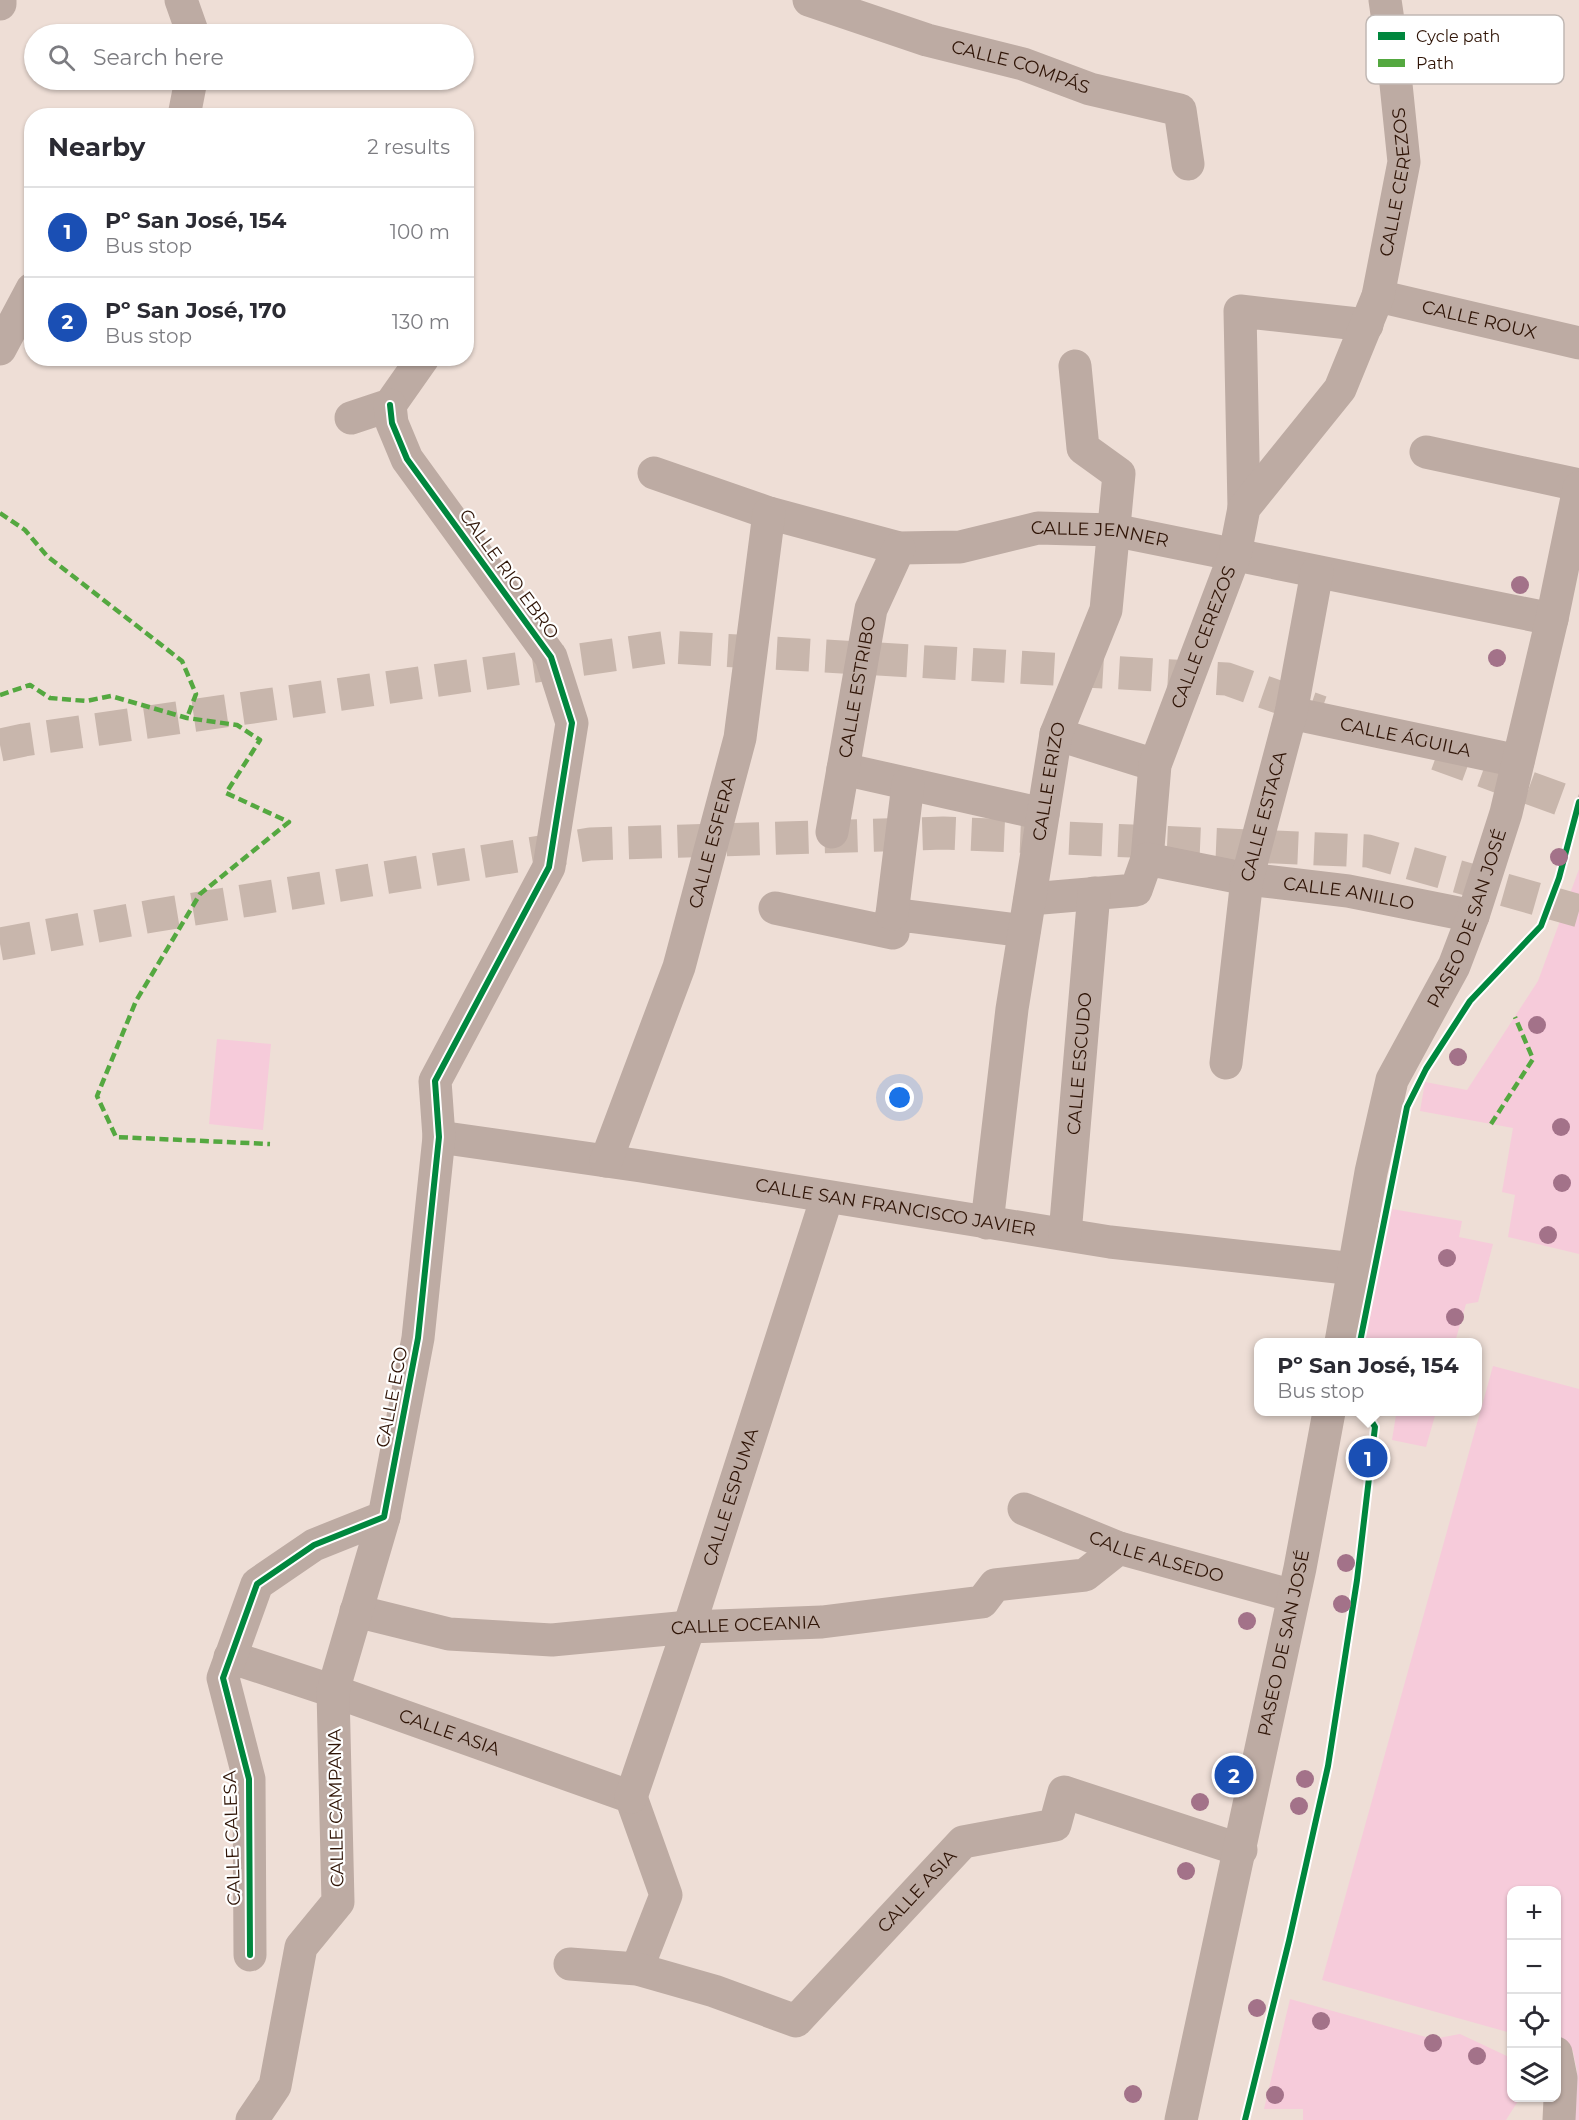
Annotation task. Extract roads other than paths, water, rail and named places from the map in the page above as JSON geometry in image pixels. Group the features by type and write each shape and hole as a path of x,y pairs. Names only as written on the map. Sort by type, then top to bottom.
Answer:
{"street":[{"path":"181,0 189,24"},
{"name":"CALLE COMPÁS","path":"809,0 927,40 1023,64 1089,89 1180,110 1188,164"},
{"name":"CALLE CEREZOS","path":"1385,0 1387,15"},
{"name":"CALLE CEREZOS","path":"1244,508 1340,389 1372,310 1404,162 1396,84"},
{"path":"186,108 189,90"},
{"path":"0,349 24,304"},
{"name":"CALLE CEREZOS","path":"1147,858 1155,765 1235,554 1244,508 1240,310 1372,310"},
{"name":"CALLE ROUX","path":"1372,310 1579,343"},
{"path":"351,418 390,405 417,366"},
{"name":"CALLE ERIZO","path":"987,1223 1011,1010 1056,735 1106,610 1119,474 1083,448 1075,366"},
{"name":"CALLE RIO EBRO","path":"390,405 392,423 407,459 550,657 572,723 549,867 435,1081 439,1137"},
{"path":"1426,452 1579,486"},
{"name":"CALLE JENNER","path":"654,473 769,513 899,548 960,547 1038,528 1113,530 1488,604 1552,619"},
{"name":"PASEO DE SAN JOSÉ","path":"1342,1338 1371,1172 1392,1080 1454,966 1473,916 1506,813 1552,619 1579,486"},
{"name":"CALLE ESFERA","path":"606,1161 679,967 740,738 769,513"},
{"name":"CALLE ESTRIBO","path":"832,832 871,609 899,548"},
{"name":"CALLE ESTACA","path":"1226,1063 1247,879 1292,714 1317,572"},
{"name":"CALLE ÁGUILA","path":"1292,714 1518,761"},
{"path":"1056,735 1155,765"},
{"path":"843,769 1043,814"},
{"path":"775,908 893,933 892,914 909,784"},
{"path":"1030,898 1136,890 1147,858"},
{"name":"CALLE ANILLO","path":"1147,858 1247,879 1348,891 1473,916"},
{"name":"CALLE ESCUDO","path":"1065,1234 1094,893"},
{"path":"892,914 1024,931"},
{"name":"CALLE SAN FRANCISCO JAVIER","path":"439,1137 606,1161 1110,1242 1355,1269"},
{"name":"CALLE ECO","path":"384,1517 418,1338 439,1137"},
{"name":"CALLE ESPUMA","path":"632,1797 827,1197"},
{"name":"PASEO DE SAN JOSÉ","path":"1181,2120 1300,1568 1328,1416"},
{"name":"CALLE ALSEDO","path":"1024,1509 1119,1548 1293,1596"},
{"name":"CALLE CALESA","path":"250,1955 249,1779 223,1678 257,1584 314,1545 384,1517"},
{"name":"CALLE CAMPANA","path":"252,2120 275,2086 301,1947 338,1902 333,1691 384,1517"},
{"name":"CALLE OCEANIA","path":"356,1611 449,1634 552,1640 689,1627 822,1622 982,1602 995,1585 1085,1575 1119,1548"},
{"name":"CALLE ASIA","path":"230,1657 632,1797"},
{"name":"CALLE ASIA","path":"570,1964 637,1969 714,1991 796,2021 963,1842 1055,1825 1064,1792 1241,1850"},
{"path":"632,1797 666,1895 637,1969"},
{"path":"1559,2120 1560,2102"}],"tunnel":[{"path":"0,745 668,647 1227,679 1321,712"},
{"path":"1437,754 1579,806"},
{"path":"0,944 152,916 590,844 943,833 1368,851 1579,911"}],"place":[{"name":"Pº San José, 154","path":"1368,1458"},
{"name":"Pº San José, 170","path":"1234,1775"}]}
